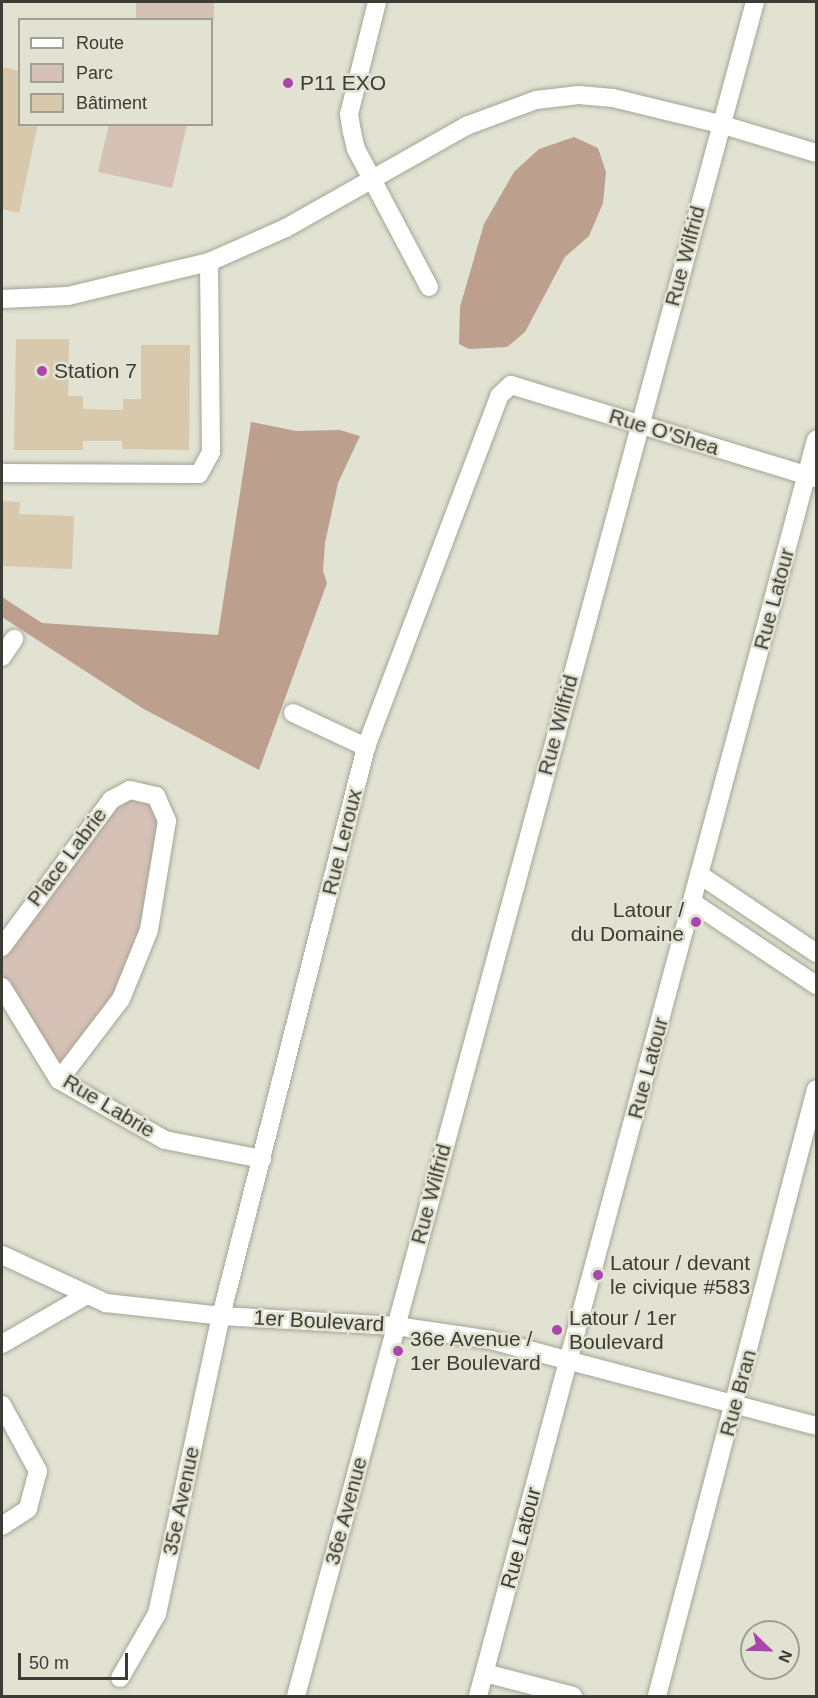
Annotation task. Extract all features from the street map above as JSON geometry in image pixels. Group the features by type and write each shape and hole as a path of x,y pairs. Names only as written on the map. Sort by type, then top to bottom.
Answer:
{"street":[{"path":"377,2 349,114 356,149 429,287"},
{"name":"Rue Wilfrid","path":"396,1326 720,124 755,2"},
{"path":"2,299 68,297 209,262 286,228 466,126 536,100 579,95 613,98 720,124 816,153"},
{"path":"2,473 199,474 211,452 209,262"},
{"name":"Rue O'Shea","path":"511,385 812,477"},
{"name":"Rue Leroux","path":"221,1316 366,747 499,396 511,385"},
{"name":"Rue Latour","path":"478,1696 692,902 812,477 816,440"},
{"path":"2,657 14,639"},
{"path":"293,713 366,747"},
{"name":"Place Labrie","path":"2,946 111,800 130,790 156,796 167,820 149,930 121,999 59,1080"},
{"path":"700,875 816,953"},
{"path":"692,902 816,985"},
{"name":"Rue Labrie","path":"2,987 59,1080 165,1140 262,1159"},
{"name":"Rue Bran","path":"657,1696 816,1089"},
{"name":"1er Boulevard","path":"2,1255 85,1296 144,1309 221,1316 396,1326 491,1340 816,1426"},
{"path":"2,1344 85,1296"},
{"name":"35e Avenue","path":"120,1678 157,1614 221,1316"},
{"name":"36e Avenue","path":"296,1696 396,1326"},
{"path":"2,1405 38,1471 28,1509 2,1526"},
{"path":"485,1673 573,1696"}],"green space":[{"path":"136,2 214,2 214,19 136,18"},
{"path":"109,126 187,126 172,188 98,172"},
{"path":"156,796 164,859 121,999 59,1080 2,987 2,947 111,800"}],"shaded area":[{"path":"574,137 598,148 606,172 603,203 589,236 565,257 525,332 507,347 469,349 459,344 460,307 484,224 514,172 539,149"},
{"path":"251,422 296,431 340,430 360,436 338,483 325,543 323,571 327,583 259,770 142,708 2,617 2,597 42,623 218,635"}],"building":[{"path":"2,67 18,71 18,126 38,126 19,213 2,209"},
{"name":"Station 7","path":"16,339 69,339 68,396 83,396 83,409 123,410 123,399 141,399 141,345 190,345 189,450 122,449 122,441 83,441 83,450 14,450"},
{"path":"2,501 20,502 19,514 74,516 72,569 2,566"}],"place":[{"name":"P11 EXO","path":"288,83"},
{"name":"Station 7","path":"42,371"},
{"name":"Latour / du Domaine","path":"696,922"},
{"name":"Latour / devant le civique #583","path":"598,1275"},
{"name":"Latour / 1er Boulevard","path":"557,1330"},
{"name":"36e Avenue / 1er Boulevard","path":"398,1351"}]}
